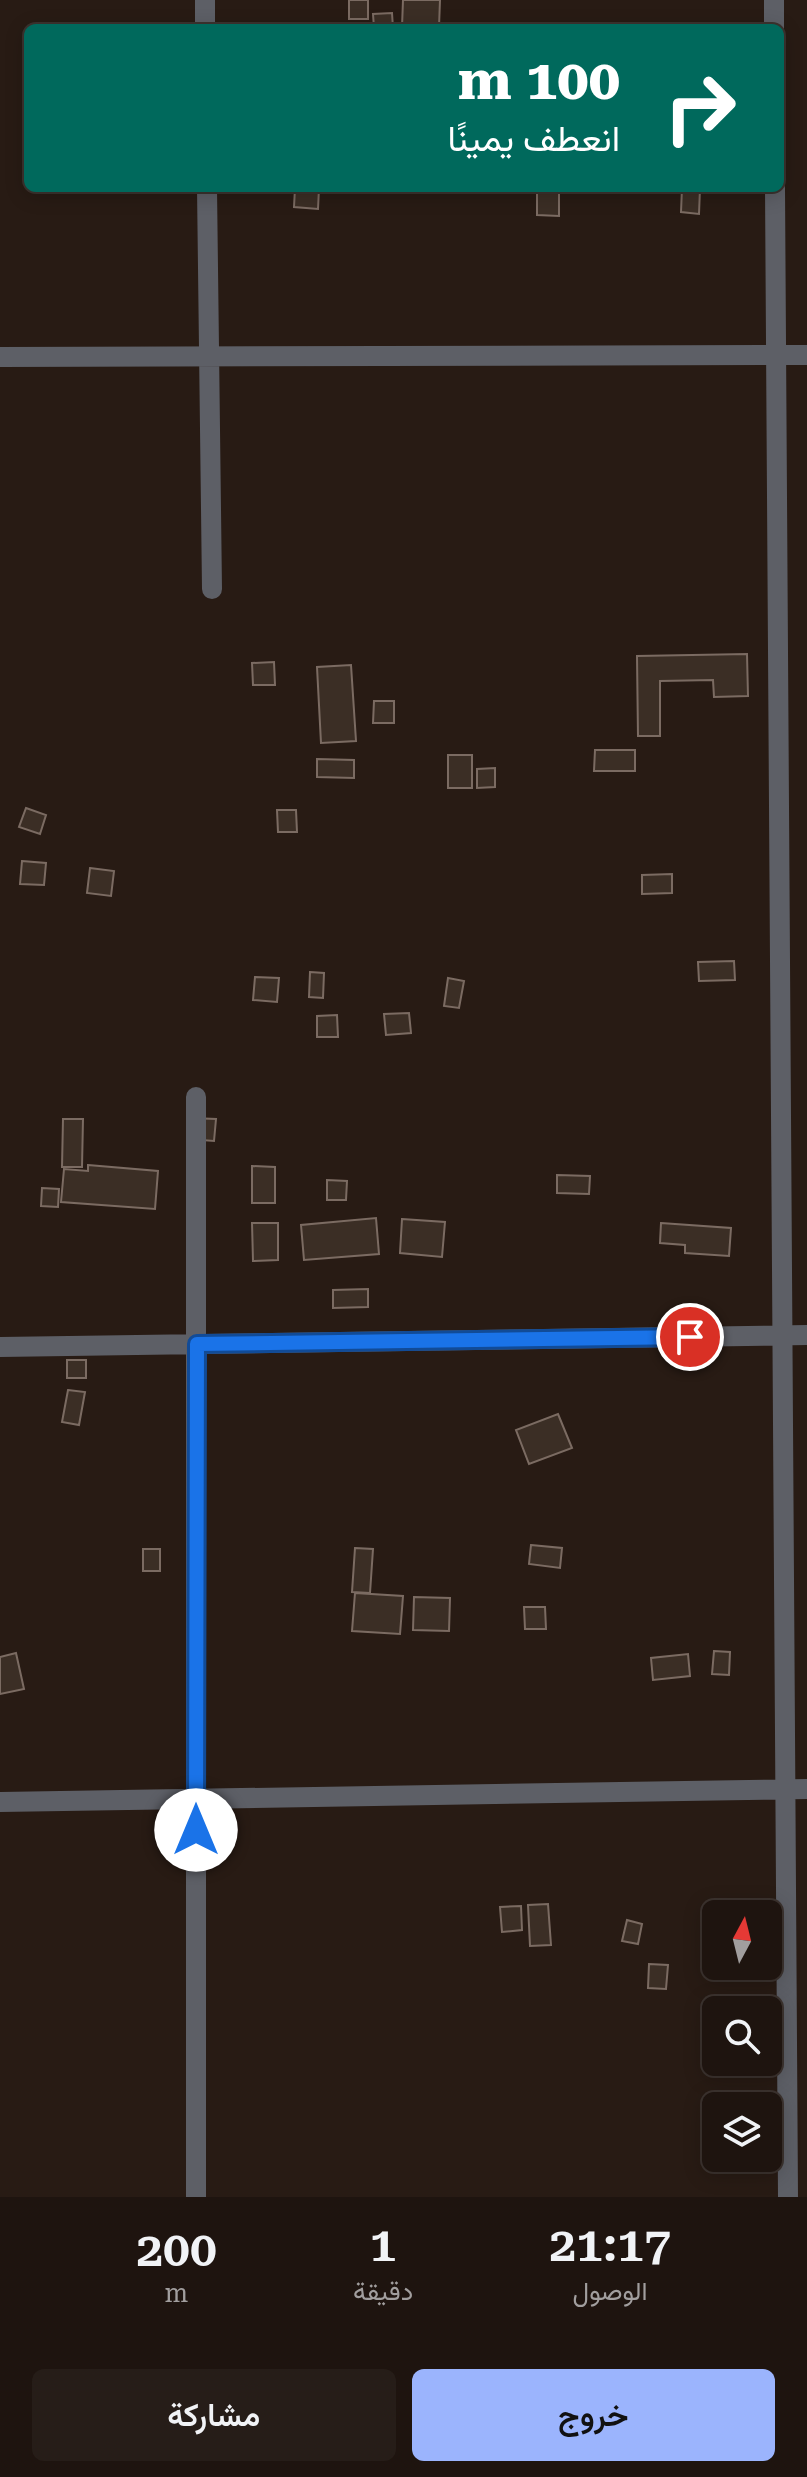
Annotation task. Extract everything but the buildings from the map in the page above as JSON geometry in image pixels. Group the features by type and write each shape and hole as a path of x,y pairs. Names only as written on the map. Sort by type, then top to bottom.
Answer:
{"street":[{"path":"205,0 205,24"},
{"path":"774,0 774,24"},
{"path":"207,192 212,589"},
{"path":"775,192 788,2197"},
{"path":"0,357 807,355"},
{"path":"196,1097 196,2197"},
{"path":"0,1347 807,1335"},
{"path":"0,1802 807,1789"}],"route":[{"path":"196,1830 197,1344 690,1337"}]}
